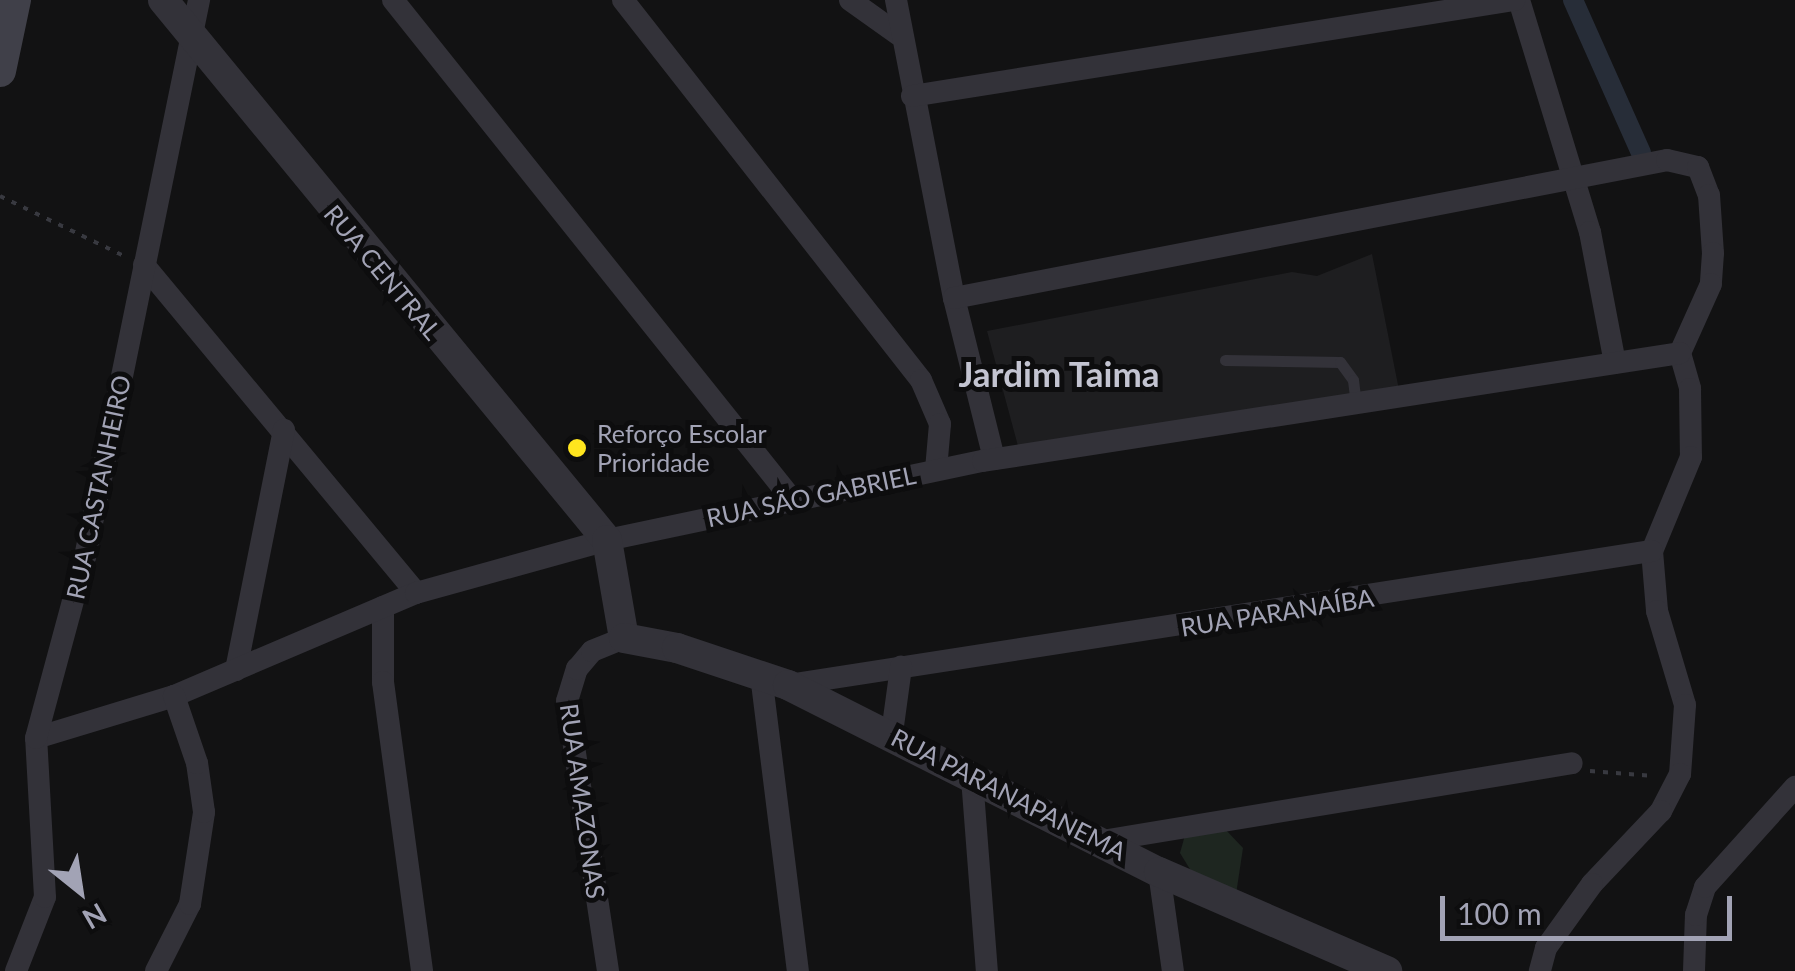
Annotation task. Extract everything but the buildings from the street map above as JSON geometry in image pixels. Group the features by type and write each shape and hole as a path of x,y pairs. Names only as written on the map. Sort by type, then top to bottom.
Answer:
{"main road":[{"path":"0,71 15,0"}],"street":[{"name":"RUA CENTRAL","path":"164,0 607,540"},
{"name":"RUA CASTANHEIRO","path":"16,971 45,897 36,738 85,557 199,0"},
{"path":"393,0 791,498"},
{"path":"623,0 921,380 940,424 936,470"},
{"path":"850,0 899,35"},
{"path":"896,0 899,35 954,298 994,460"},
{"path":"912,96 1517,0 1574,181 1615,363"},
{"path":"954,298 1667,160 1698,167 1708,195 1711,284 1680,353 1690,389 1691,456 1652,551 1657,611 1686,705 1680,774 1661,811 1592,884 1546,948 1540,971"},
{"path":"144,266 416,593"},
{"name":"RUA SÃO GABRIEL","path":"36,738 174,696 416,593 607,540 936,470 1680,353"},
{"path":"236,670 284,430"},
{"path":"607,540 624,638"},
{"name":"RUA PARANAÍBA","path":"775,680 901,667 1652,551"},
{"path":"383,607 383,682 422,971"},
{"name":"RUA PARANAPANEMA","path":"624,638 775,680 892,733 1159,872 1348,961 1387,971"},
{"name":"RUA AMAZONAS","path":"608,971 567,701 577,668 592,651 624,638"},
{"path":"892,733 901,667"},
{"path":"775,680 798,971"},
{"path":"156,971 190,904 204,812 204,787 174,696"},
{"path":"1102,841 1572,763"},
{"path":"972,778 987,971"},
{"path":"1694,971 1696,914 1705,887 1795,787"},
{"path":"1159,872 1173,971"}],"lane":[{"path":"1224,360 1340,362 1352,380 1356,406"}],"path":[{"path":"0,196 144,266"},
{"path":"1572,763 1598,774 1647,777"}],"shaded area":[{"path":"1372,254 1399,390 1018,446 987,331 1292,272 1317,276"},
{"path":"1187,828 1225,829 1243,848 1235,901 1196,879 1180,853"}],"waterway":[{"path":"1573,0 1641,153"}],"place":[{"name":"Reforço Escolar Prioridade","path":"577,448"}],"district":[{"name":"Jardim Taima","path":"1059,373"}]}
